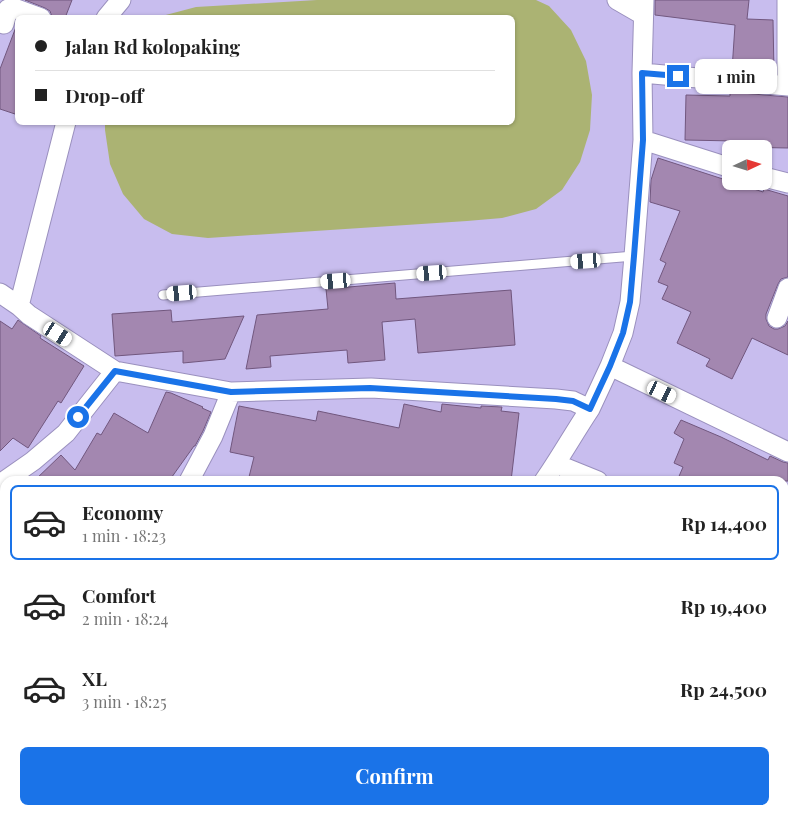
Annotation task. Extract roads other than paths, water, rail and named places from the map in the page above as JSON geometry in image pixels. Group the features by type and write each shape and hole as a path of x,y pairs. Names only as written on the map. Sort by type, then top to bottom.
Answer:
{"street":[{"path":"108,15 121,0"},
{"path":"548,476 590,409 623,333 630,302 643,140 642,73 644,7 617,0"},
{"path":"642,73 788,86 787,0"},
{"path":"4,24 8,9 14,8 33,15"},
{"path":"19,306 65,125"},
{"path":"643,140 722,165"},
{"path":"772,180 788,183"},
{"path":"777,318 788,288"},
{"path":"0,293 19,306 28,315 115,371 231,392 370,388 556,399 573,401 590,409"},
{"path":"610,366 788,452"},
{"path":"12,476 34,461 66,433 115,371"},
{"path":"192,476 213,436 231,392"},
{"path":"556,464 586,476"}],"lane":[{"path":"163,295 634,256"}]}
